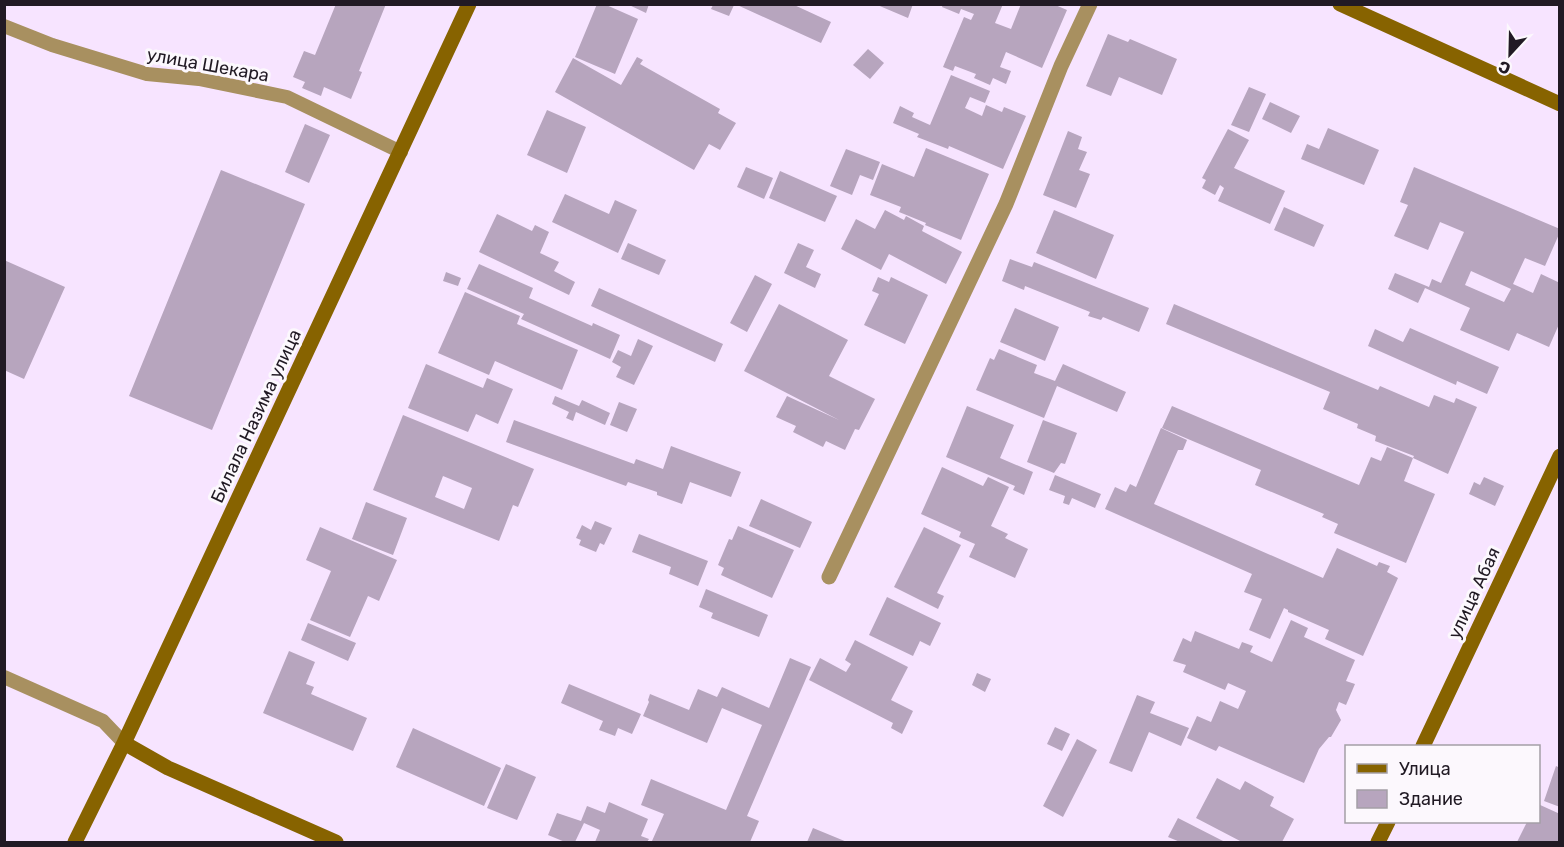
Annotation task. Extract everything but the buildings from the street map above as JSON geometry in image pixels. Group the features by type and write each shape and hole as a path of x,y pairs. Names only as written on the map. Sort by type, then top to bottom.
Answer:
{"street":[{"name":"Билала Назима улица","path":"75,843 470,4"},
{"path":"829,577 1006,204 1061,66 1090,4"},
{"path":"1340,4 1560,104"},
{"name":"улица Абая","path":"1424,745 1560,456"},
{"path":"124,743 168,768 336,843"},
{"path":"1378,843 1388,823"}],"lane":[{"name":"улица Шекара","path":"4,26 52,45 147,74 199,79 288,98 401,152"},
{"path":"4,677 103,721 124,743"}]}
